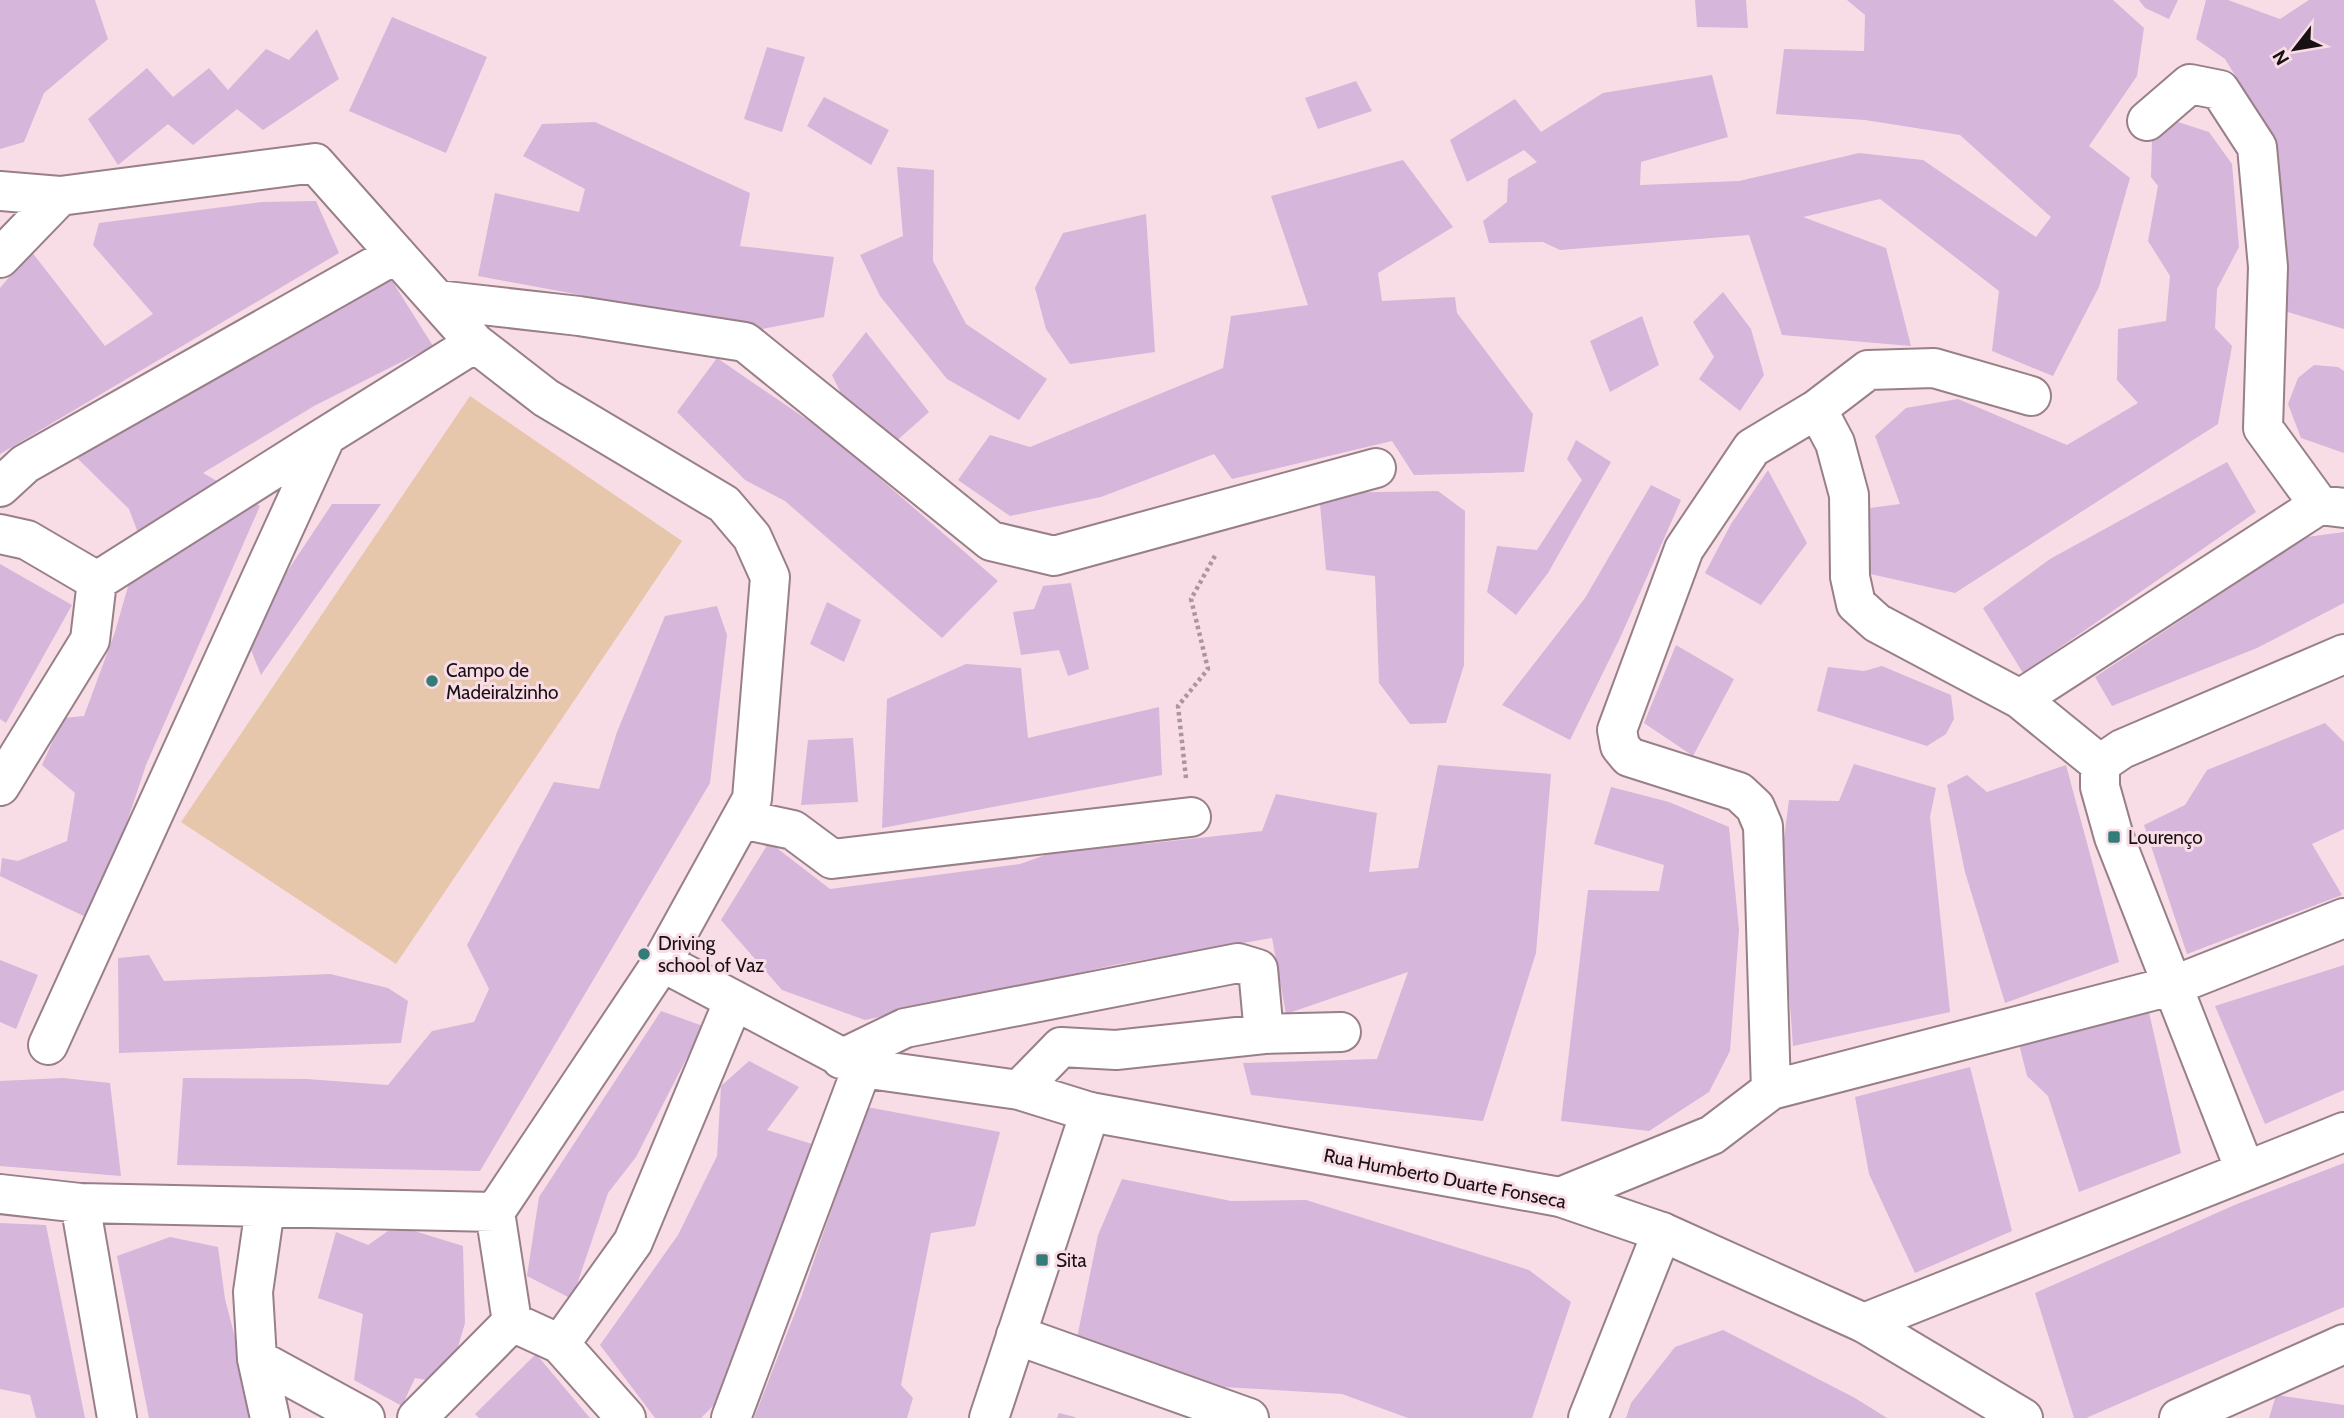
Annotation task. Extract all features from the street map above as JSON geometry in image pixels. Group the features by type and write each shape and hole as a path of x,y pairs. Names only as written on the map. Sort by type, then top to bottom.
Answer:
{"street":[{"path":"2020,699 2332,507 2263,428 2268,267 2257,147 2220,90 2190,84 2147,121"},
{"path":"0,191 60,196 314,163 475,343 546,398 724,504 752,537 770,577 752,799 662,962 495,1212 512,1322"},
{"path":"0,258 60,196"},
{"path":"0,487 25,464 396,254"},
{"path":"437,300 579,316 745,342 991,541 1054,556 1376,468"},
{"path":"97,581 475,343"},
{"path":"1771,1090 1766,999 1763,826 1759,816 1755,807 1739,792 1629,757 1619,746 1617,730 1684,549 1752,448 1817,409 1868,370 1934,368 2031,396"},
{"path":"1817,409 1835,443 1849,495 1850,578 1856,604 1878,623 2020,699 2100,764"},
{"path":"48,1045 326,436"},
{"path":"0,534 27,540 97,581"},
{"path":"0,786 90,640 97,581"},
{"path":"2100,764 2122,748 2344,654"},
{"path":"2100,764 2100,787 2115,837 2245,1170"},
{"path":"741,818 793,830 832,859 1191,817"},
{"path":"1560,1197 1712,1135 1771,1090 2175,985 2344,918"},
{"path":"662,962 851,1063"},
{"path":"731,1418 851,1063 905,1028 1238,963 1258,969 1264,1034"},
{"path":"560,1344 633,1242 734,1000"},
{"path":"1018,1090 1061,1047 1116,1050 1264,1034 1341,1032"},
{"name":"Rua Humberto Duarte Fonseca","path":"851,1063 1018,1090 1090,1112 1560,1197 1662,1232 1864,1323 2023,1418"},
{"path":"989,1418 1090,1112"},
{"path":"1864,1323 2344,1132"},
{"path":"0,1194 80,1203 495,1212"},
{"path":"80,1203 117,1418"},
{"path":"265,1208 253,1292 257,1359 270,1418"},
{"path":"1588,1418 1662,1232"},
{"path":"512,1322 560,1344 626,1418"},
{"path":"417,1418 512,1322"},
{"path":"1016,1335 1249,1418"},
{"path":"2179,1418 2344,1343"},
{"path":"257,1359 365,1418"}],"path":[{"path":"1191,817 1178,706 1208,669 1191,599 1249,503"}],"shaded area":[{"name":"Campo de Madeiralzinho","path":"470,396 682,541 396,964 181,822"}],"building":[{"path":"0,0 95,0 108,39 44,93 24,142 0,149"},
{"path":"1695,0 1746,0 1748,28 1697,27"},
{"path":"1847,0 2113,0 2144,28 2137,76 2089,146 2130,178 2099,287 2053,376 1992,351 1999,291 1880,199 1803,217 1886,248 1911,346 1782,335 1749,235 1560,250 1543,242 1489,243 1483,221 1507,202 1508,179 1537,162 1524,150 1467,182 1450,140 1515,99 1541,132 1603,93 1712,75 1728,137 1641,162 1640,185 1739,181 1859,153 1923,160 2036,237 2051,217 1960,135 1865,120 1776,114 1784,49 1864,51 1865,15"},
{"path":"2139,0 2178,0 2169,19 2145,8"},
{"path":"2206,0 2228,0 2280,19 2309,0 2344,0 2344,329 2284,311 2284,219 2275,163 2250,100 2225,59 2196,39"},
{"path":"392,17 487,57 446,153 349,111"},
{"path":"317,29 339,79 263,130 237,109 193,145 168,124 118,165 88,119 147,68 173,97 209,68 228,90 266,49 289,60"},
{"path":"767,47 805,57 782,132 744,119"},
{"path":"1356,81 1372,111 1318,129 1305,98"},
{"path":"824,97 889,130 871,165 807,126"},
{"path":"595,122 750,193 740,246 834,257 824,317 762,329 478,276 495,193 579,212 585,189 523,156 542,124"},
{"path":"2178,122 2209,132 2232,164 2239,247 2217,289 2215,328 2232,346 2218,424 1955,593 1866,573 1870,508 1900,504 1875,436 1906,408 1958,399 2067,445 2138,403 2117,380 2118,329 2166,321 2170,276 2148,241 2158,186 2151,177 2152,141"},
{"path":"1403,160 1453,227 1378,273 1382,301 1455,297 1457,313 1533,414 1524,472 1414,475 1392,441 1232,479 1214,454 1101,497 1010,516 958,480 990,435 1030,447 1223,368 1231,316 1308,305 1271,196"},
{"path":"897,167 934,170 933,261 966,324 1047,379 1019,420 947,379 880,296 860,255 903,236"},
{"path":"316,201 339,253 0,454 0,288 31,251 105,346 153,314 93,245 99,223 262,202"},
{"path":"1146,214 1155,352 1070,364 1046,329 1035,288 1063,233"},
{"path":"389,276 433,346 314,406 203,473 260,506 146,765 94,921 0,876 2,858 18,861 67,841 75,793 42,765 63,718 84,716 115,632 141,541 129,509 74,455"},
{"path":"1723,292 1751,329 1764,375 1740,411 1699,379 1714,357 1693,322"},
{"path":"1642,316 1659,365 1610,392 1590,341"},
{"path":"866,332 929,412 893,444 849,410 832,375"},
{"path":"717,358 831,436 998,581 942,638 785,501 745,480 677,412"},
{"path":"2314,365 2338,367 2344,371 2344,453 2301,438 2288,404 2298,378"},
{"path":"1576,440 1611,462 1548,573 1516,615 1487,592 1497,546 1537,550 1582,480 1567,459"},
{"path":"2227,462 2256,512 2023,673 1983,608 2050,559"},
{"path":"1768,470 1807,543 1761,605 1705,573 1731,524"},
{"path":"1651,485 1681,500 1620,638 1570,740 1502,705 1585,598"},
{"path":"1438,491 1465,511 1464,665 1446,723 1410,724 1379,683 1375,576 1326,570 1319,493"},
{"path":"332,504 381,504 261,675 245,635"},
{"path":"2344,532 2344,603 2257,648 2112,706 2095,677 2307,537"},
{"path":"0,564 72,605 6,723 0,719"},
{"path":"1071,583 1089,669 1068,676 1059,650 1021,655 1013,612 1034,609 1043,586"},
{"path":"827,602 861,620 844,662 810,644"},
{"path":"717,606 727,635 710,783 480,1171 177,1165 183,1078 307,1079 388,1085 432,1031 474,1022 489,989 467,945 554,782 599,789 617,732 665,616"},
{"path":"1676,645 1734,679 1693,756 1644,723"},
{"path":"966,664 1021,668 1028,738 1159,707 1162,775 882,828 887,699"},
{"path":"1882,666 1951,695 1954,719 1946,734 1927,746 1817,711 1828,667 1864,671"},
{"path":"2325,723 2344,742 2344,829 2312,844 2342,895 2187,954 2144,825 2185,805 2207,770"},
{"path":"853,738 858,802 801,805 808,740"},
{"path":"1854,764 1936,788 1930,817 1950,1012 1793,1046 1780,870 1789,800 1839,801"},
{"path":"1438,765 1551,774 1536,953 1483,1121 1251,1095 1243,1063 1377,1059 1408,972 1286,1014 1272,938 1119,964 865,1020 782,990 721,920 769,842 830,889 1020,864 1082,842 1144,844 1262,831 1276,794 1377,813 1369,872 1418,868"},
{"path":"2066,765 2119,962 2005,1003 1965,872 1947,785 1967,775 1987,792"},
{"path":"1611,787 1669,802 1729,827 1739,930 1730,1051 1709,1092 1649,1131 1561,1121 1588,890 1659,891 1664,865 1594,844"},
{"path":"149,955 164,981 330,974 388,988 408,1001 401,1043 119,1053 118,958"},
{"path":"0,960 38,975 16,1029 0,1022"},
{"path":"2344,965 2344,1090 2265,1124 2215,1006"},
{"path":"2148,1008 2181,1153 2079,1192 2048,1096 2027,1076 2017,1036"},
{"path":"661,1011 703,1026 636,1157 608,1193 572,1299 527,1276 539,1197"},
{"path":"749,1061 799,1087 767,1130 812,1144 761,1309 731,1388 701,1418 655,1418 600,1345 678,1235 717,1156 721,1086"},
{"path":"1970,1067 2012,1231 1915,1273 1869,1174 1855,1097"},
{"path":"63,1078 110,1083 121,1176 0,1166 0,1081"},
{"path":"867,1107 1000,1132 975,1226 931,1233 901,1385 913,1398 907,1418 754,1418 802,1295"},
{"path":"2344,1163 2344,1307 2086,1418 2074,1418 2035,1293 2237,1204"},
{"path":"1122,1179 1231,1201 1306,1200 1529,1270 1571,1302 1532,1418 1408,1418 1342,1394 1224,1387 1077,1338 1098,1235"},
{"path":"0,1223 46,1225 85,1418 36,1418 30,1395 0,1389"},
{"path":"411,1230 463,1246 465,1323 447,1384 415,1378 402,1406 354,1380 363,1314 318,1298 336,1232 368,1245 388,1231"},
{"path":"170,1237 218,1247 225,1299 256,1418 149,1418 117,1256"},
{"path":"1723,1330 1855,1398 1887,1418 1626,1418 1631,1403 1675,1347"},
{"path":"536,1354 590,1418 479,1418 475,1414"},
{"path":"2276,1395 2344,1405 2344,1418 2269,1418"},
{"path":"1059,1413 1075,1417 1075,1418 1057,1418"}],"place":[{"name":"Campo de Madeiralzinho","path":"432,681"},
{"name":"Lourenço","path":"2114,837"},
{"name":"Driving school of Vaz","path":"644,954"},
{"name":"Sita","path":"1042,1260"}]}
